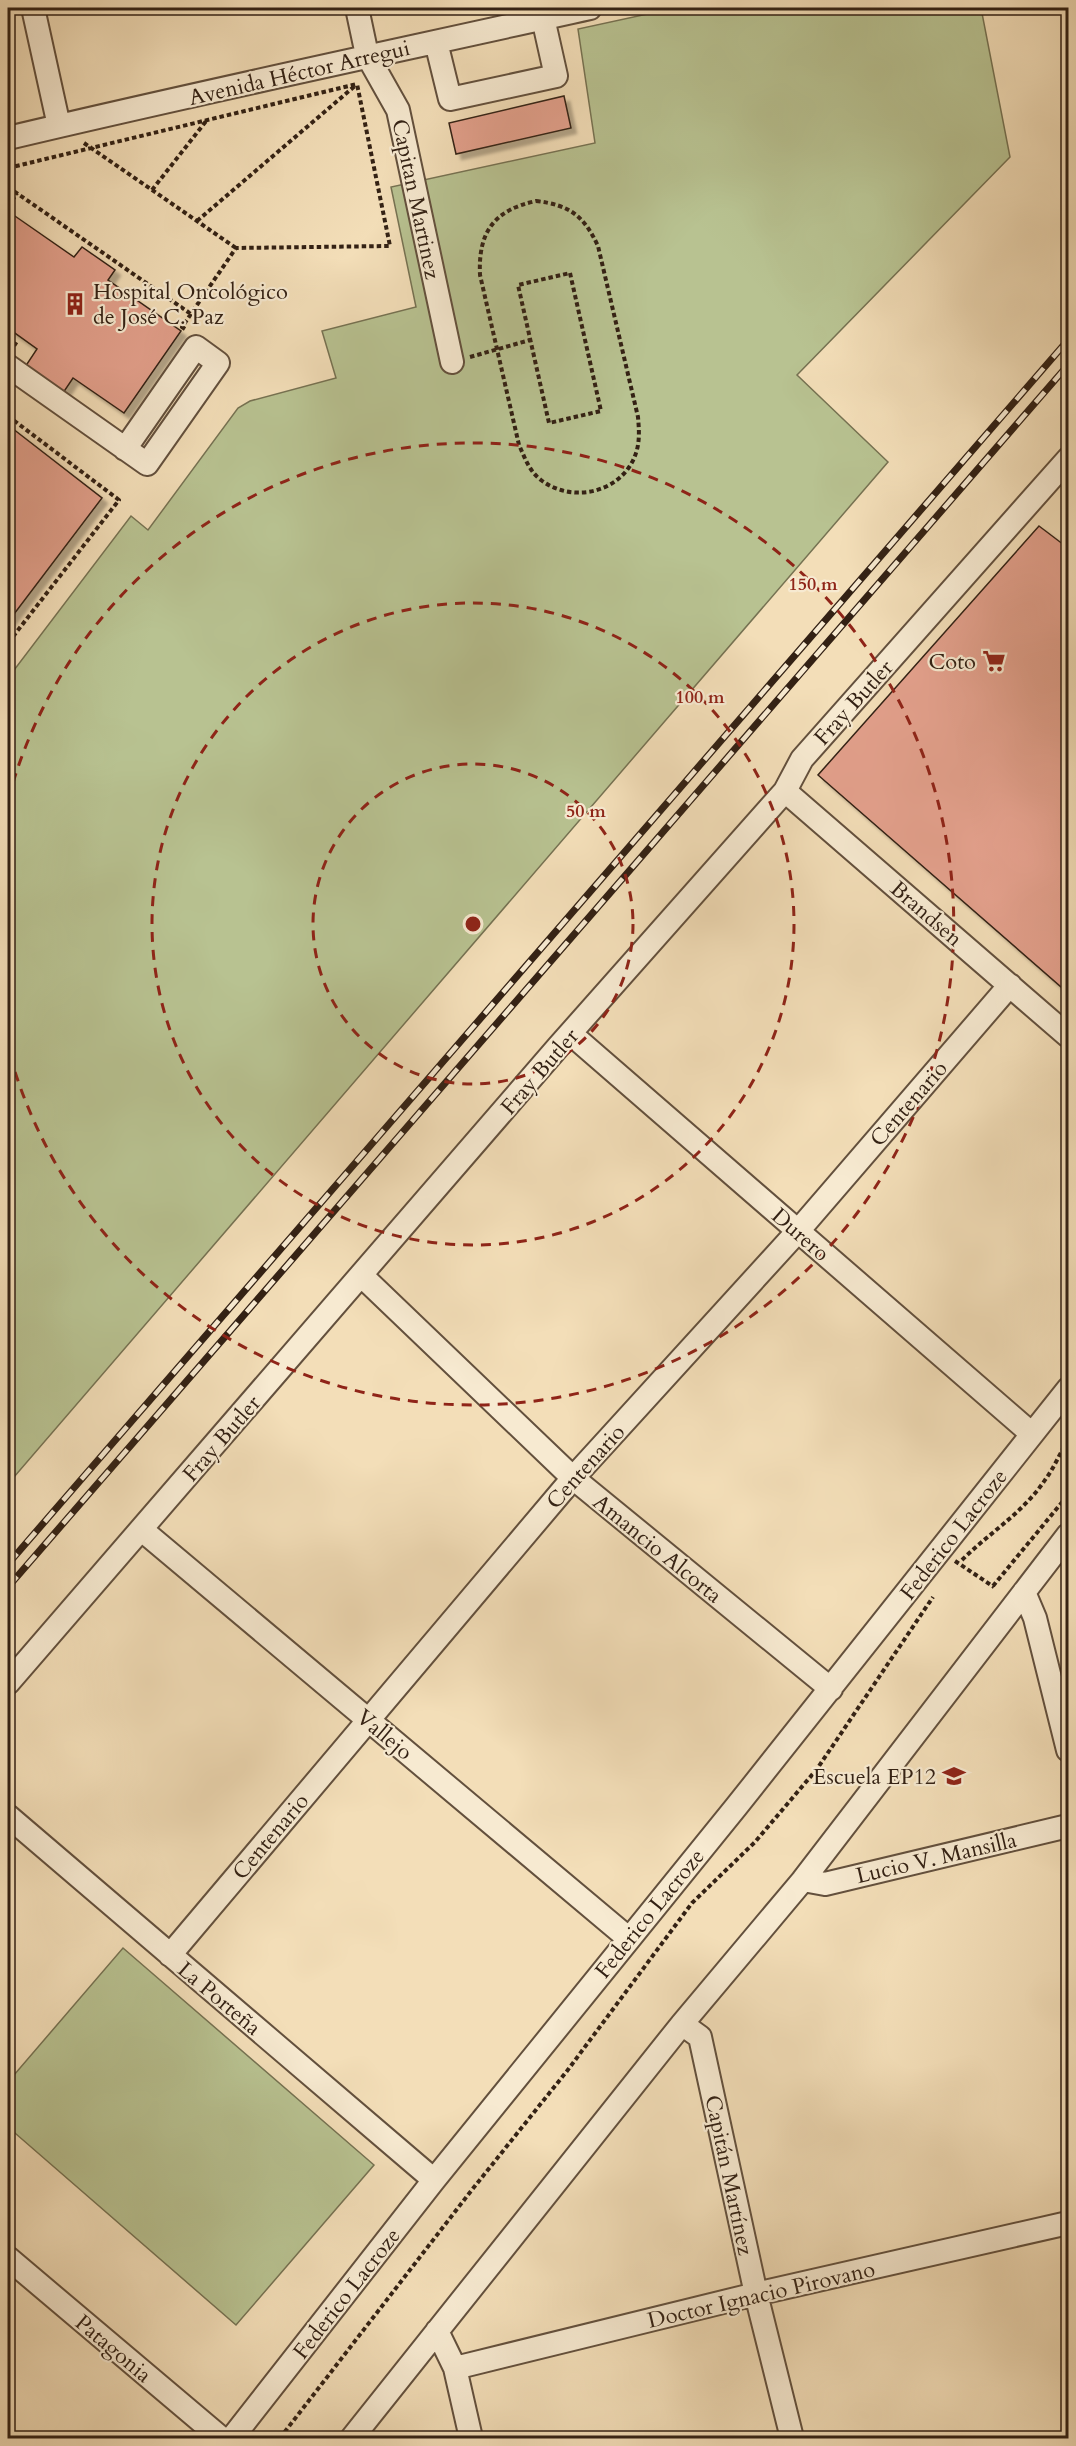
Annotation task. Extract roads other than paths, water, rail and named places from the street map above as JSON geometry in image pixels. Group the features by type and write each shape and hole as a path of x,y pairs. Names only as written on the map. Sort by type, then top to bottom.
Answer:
{"street":[{"path":"33,8 59,126"},
{"name":"Capitan Martinez","path":"357,8 359,58 398,110 452,362"},
{"name":"Avenida Héctor Arregui","path":"8,138 590,8"},
{"path":"436,42 450,99 556,76 543,18"},
{"path":"8,366 125,449 147,464 218,363 196,347 125,449"},
{"name":"Fray Butler","path":"8,1683 361,1275 785,791 802,759 1068,459"},
{"name":"Brandsen","path":"785,791 1068,1036"},
{"name":"Centenario","path":"170,1955 573,1478 798,1231 1010,985"},
{"name":"Durero","path":"571,1034 1032,1434"},
{"name":"Amancio Alcorta","path":"361,1275 573,1478 831,1689"},
{"name":"Federico Lacroze","path":"232,2439 434,2180 831,1689 1068,1389"},
{"name":"Vallejo","path":"142,1530 628,1938"},
{"path":"352,2439 682,2024 803,1880 1068,1535"},
{"path":"1018,1599 1035,1618 1068,1750"},
{"name":"La Porteña","path":"8,1816 434,2180"},
{"name":"Lucio V. Mansilla","path":"803,1880 825,1884 1068,1826"},
{"name":"Capitán Martínez","path":"682,2024 700,2037 756,2294 792,2439"},
{"name":"Doctor Ignacio Pirovano","path":"455,2368 756,2294 1068,2223"},
{"name":"Patagonia","path":"8,2258 221,2439"},
{"path":"437,2331 455,2368 471,2439"}],"railway":[{"path":"8,1564 1068,340"},
{"path":"8,1587 1068,365"}],"place":[{"name":"Hospital Oncológico de José C. Paz","path":"75,304"},
{"name":"Coto","path":"994,661"},
{"name":"Escuela EP12","path":"954,1776"}]}
